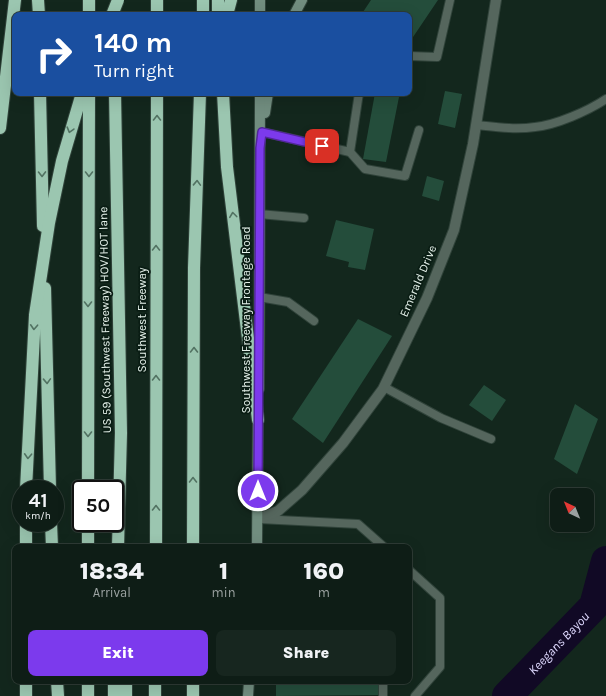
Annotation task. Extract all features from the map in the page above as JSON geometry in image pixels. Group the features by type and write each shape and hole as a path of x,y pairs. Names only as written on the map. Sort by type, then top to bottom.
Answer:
{"highway":[{"path":"14,12 15,0"},
{"path":"38,0 39,12"},
{"path":"89,0 89,12"},
{"path":"113,12 114,0"},
{"path":"114,12 118,0"},
{"path":"157,0 157,12"},
{"path":"203,0 203,12"},
{"path":"218,0 218,12"},
{"path":"228,12 231,0"},
{"path":"0,128 12,26"},
{"path":"40,96 50,480"},
{"path":"26,480 35,315 49,223 62,161 81,96"},
{"path":"88,480 89,96"},
{"name":"US 59 (Southwest Freeway) HOV/HOT lane","path":"115,96 121,433 118,544"},
{"name":"Southwest Freeway","path":"156,544 157,96"},
{"path":"193,544 196,222 200,96"},
{"path":"199,132 207,96"},
{"path":"223,96 228,167 258,420"},
{"path":"26,532 26,544"},
{"path":"51,532 52,544"},
{"path":"88,532 88,544"},
{"path":"26,684 26,696"},
{"path":"57,684 58,696"},
{"path":"88,684 88,696"},
{"path":"114,684 114,696"},
{"path":"126,684 126,696"},
{"path":"155,684 155,696"},
{"path":"193,684 193,696"}],"main road":[{"path":"260,0 260,12"},
{"path":"296,12 302,0"},
{"name":"Southwest Freeway Frontage Road","path":"257,544 260,96"},
{"path":"260,148 268,96"},
{"path":"248,696 249,684"}],"street":[{"name":"Emerald Drive","path":"258,519 278,511 302,490 343,443 384,387 427,298 454,230 476,125 496,0"}],"lane":[{"path":"412,56 437,58 450,0"},
{"path":"350,152 359,96"},
{"path":"476,125 515,128 536,127 587,111 606,99"},
{"path":"262,132 350,152 365,169 405,176 419,130"},
{"path":"260,214 304,218"},
{"path":"259,297 288,302 314,321"},
{"path":"384,387 441,418 491,439"},
{"path":"258,519 358,524 381,544"},
{"path":"412,573 440,598 440,667 415,696"},
{"path":"383,684 383,696"}],"building":[{"path":"371,0 438,0 412,39 412,12 363,12"},
{"path":"445,91 462,94 455,128 438,124"},
{"path":"374,96 399,97 386,162 363,159"},
{"path":"427,176 444,181 439,201 422,196"},
{"path":"336,220 374,229 365,270 348,267 349,262 326,256"},
{"path":"358,319 392,336 323,443 292,419"},
{"path":"484,385 506,400 492,421 469,405"},
{"path":"575,404 598,419 577,474 554,459"},
{"path":"276,684 378,684 378,695 276,696"}],"waterway":[{"name":"Keegans Bayou","path":"507,696 594,606 606,561"}],"route":[{"path":"258,491 260,148 262,132 322,146"}]}
